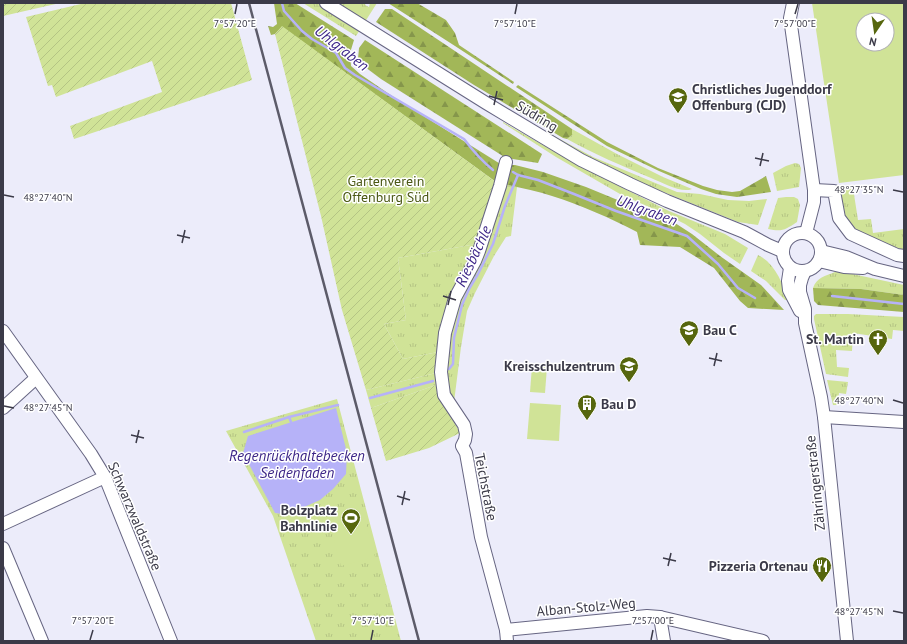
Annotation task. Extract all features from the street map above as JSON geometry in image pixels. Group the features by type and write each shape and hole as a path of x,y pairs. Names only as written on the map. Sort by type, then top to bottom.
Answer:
{"street":[{"name":"Südring","path":"326,3 486,104 581,160 630,184 744,232 768,245 783,246"},
{"path":"793,3 790,18 814,190 814,202 806,233"},
{"name":"Teichstraße","path":"506,162 500,186 479,251 455,298 445,333 441,372 444,395 464,425 466,434 462,446 466,453 481,537 507,635"},
{"path":"814,190 834,191 839,218 851,234 904,256"},
{"path":"800,232 806,233 811,234 818,240 820,244 820,256 816,265 811,269 799,271 790,268 784,261 783,246 788,238 793,234 800,232"},
{"path":"820,256 844,267 874,269 904,276"},
{"name":"Zähringerstraße","path":"790,268 788,281 789,290 805,323"},
{"name":"Zähringerstraße","path":"805,271 802,278 800,292 805,309 805,323 824,417 847,641"},
{"name":"Schwarzwaldstraße","path":"3,331 105,477 171,641"},
{"path":"3,408 36,378"},
{"path":"824,417 904,422"},
{"path":"3,524 105,477"},
{"path":"3,548 42,641"},
{"name":"Alban-Stolz-Weg","path":"507,635 647,616 660,617 763,641"},
{"path":"660,617 664,641"}],"green space":[{"path":"3,3 60,3 3,16"},
{"path":"85,3 231,3 252,80 74,139 70,126 162,92 152,61 56,97 52,85 48,86 26,17"},
{"path":"274,3 295,3 354,40 350,53 351,66 395,98 502,165 496,182 282,27 275,34 271,35 268,26 273,27 277,24"},
{"path":"303,3 366,3 365,5 369,7 370,3 377,3 356,36"},
{"path":"388,3 417,3 446,20 455,33 459,45 514,82 513,84 455,46"},
{"path":"812,3 904,3 904,175 839,183"},
{"path":"385,9 392,9 572,129 572,135 567,139 563,138 474,85 376,22"},
{"name":"Gartenverein Offenburg Süd","path":"282,26 496,182 476,244 398,258 406,320 384,324 403,359 438,352 436,373 366,390 342,310 321,216 275,34"},
{"path":"365,40 542,154 538,163 506,158 381,79 361,64 358,59 359,48"},
{"path":"518,85 607,142 658,168 703,186 732,192 740,191 766,176 771,192 737,197 716,194 701,189 607,146 516,87"},
{"path":"499,106 593,157 677,192 700,194 728,200 749,201 767,199 758,225 738,222 631,179 598,163"},
{"path":"503,122 569,160 627,190 669,211 725,234 748,248 740,264 685,224 620,194 556,157"},
{"path":"572,129 663,177 692,189 682,190 673,187 587,150 567,139 572,135"},
{"path":"795,163 799,164 801,168 799,187 777,191 773,173"},
{"path":"511,165 543,172 586,187 675,223 761,285 784,310 748,308 740,301 714,268 680,247 640,245 637,232 606,217 574,203 504,184"},
{"path":"504,184 517,187 511,236 506,237 494,256 467,311 454,402 449,396 445,362 451,327"},
{"path":"853,188 858,220 871,219 873,233 904,229 904,250 855,231 841,212 840,189"},
{"path":"794,197 798,199 800,205 797,222 783,230 768,229 778,198"},
{"path":"476,244 438,352 403,359 384,324 406,320 398,258"},
{"path":"758,255 769,263 778,274 788,300 785,300 766,281 751,271"},
{"path":"835,272 843,272 904,285 904,295 861,289 813,288 819,279"},
{"path":"813,288 861,289 904,295 904,312 818,305 814,301"},
{"path":"816,314 904,317 904,331 893,330 892,339 853,333 852,351 836,350 837,367 849,368 848,377 826,374 814,319"},
{"path":"532,366 547,367 545,393 530,392"},
{"path":"436,373 436,385 371,408 366,390"},
{"path":"827,380 848,382 846,394 839,393 838,405 833,405"},
{"path":"436,385 460,433 429,448 386,461 371,408"},
{"path":"337,399 401,641 316,641 273,516 226,431"},
{"path":"530,403 561,405 559,441 527,439"},
{"name":"Bolzplatz Bahnlinie","path":"361,505 375,557 341,566 327,514"}],"water":[{"name":"Regenrückhaltebecken Seidenfaden","path":"336,408 347,453 346,474 333,489 320,500 293,512 282,514 275,513 243,453 248,436"}],"waterway":[{"name":"Uhlgraben","path":"282,3 284,11 302,31 312,39 336,53 345,68 464,139 478,156 493,170"},
{"name":"Uhlgraben","path":"513,172 687,236 718,264 738,288 755,298"},
{"name":"Riesbächle","path":"449,369 453,364 454,338 462,305 493,244 505,206 518,175"},
{"name":"Uhlgraben","path":"832,296 904,304"},
{"name":"Riesbächle","path":"370,398 433,381"},
{"name":"Riesbächle","path":"244,432 289,417 338,405"},
{"name":"Riesbächle","path":"289,417 291,422"}],"railway":[{"path":"249,3 419,641"}],"place":[{"name":"Christliches Jugenddorf Offenburg (CJD)","path":"678,114"},
{"name":"Bau C","path":"689,347"},
{"name":"St. Martin","path":"878,356"},
{"name":"Kreisschulzentrum","path":"629,383"},
{"name":"Bau D","path":"587,421"},
{"name":"Bolzplatz Bahnlinie","path":"351,535"},
{"name":"Pizzeria Ortenau","path":"822,583"}]}
